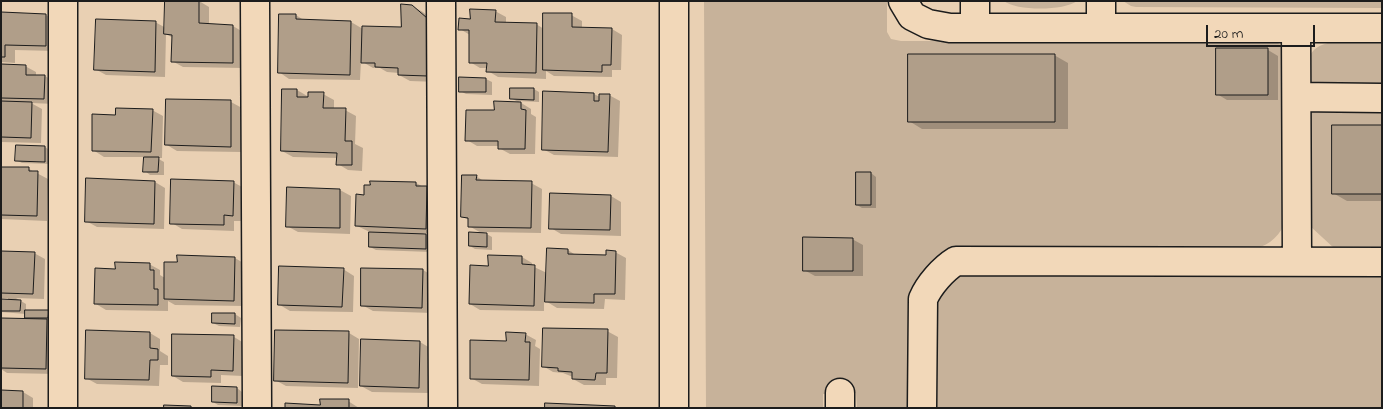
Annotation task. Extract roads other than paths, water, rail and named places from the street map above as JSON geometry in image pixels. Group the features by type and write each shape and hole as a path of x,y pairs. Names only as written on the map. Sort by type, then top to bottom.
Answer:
{"street":[{"path":"62,1 63,408"},
{"path":"255,1 257,408"},
{"path":"441,1 443,408"},
{"path":"674,1 674,408"},
{"path":"903,1 912,16 928,24 950,28 1382,28"},
{"path":"975,1 975,28"},
{"path":"1101,1 1101,28"},
{"path":"1296,28 1297,262"},
{"path":"1297,97 1382,98"},
{"path":"922,408 923,299 932,285 956,261 1382,262"}]}
